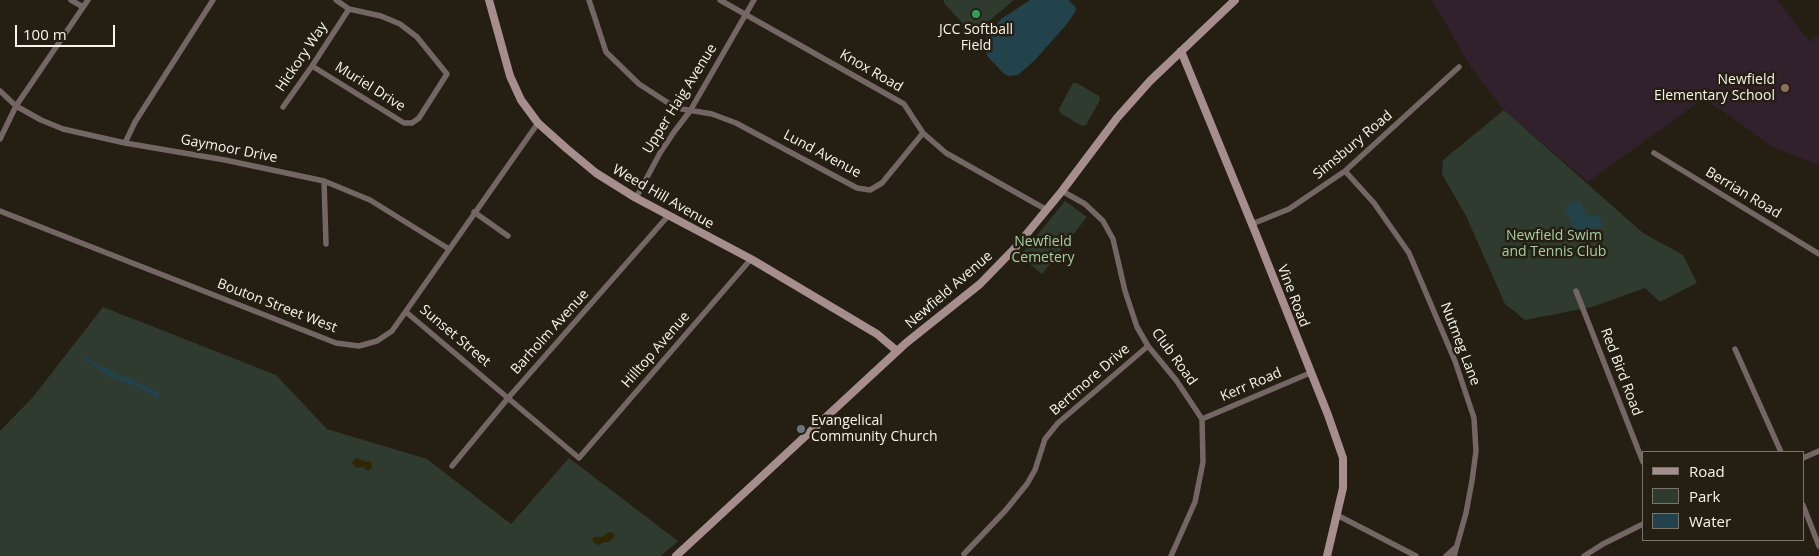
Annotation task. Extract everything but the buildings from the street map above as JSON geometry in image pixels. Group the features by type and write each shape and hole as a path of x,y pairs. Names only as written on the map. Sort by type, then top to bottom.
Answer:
{"main road":[{"name":"Weed Hill Avenue","path":"489,0 510,76 521,100 538,123 596,173 668,216 751,259 877,334 898,351"},
{"name":"Newfield Avenue","path":"676,556 898,351 980,284 1015,248 1047,210 1117,118 1150,81 1235,0"},
{"name":"Vine Road","path":"1181,51 1252,224 1328,415 1343,458 1343,488 1326,556"}],"street":[{"path":"71,0 83,7"},
{"path":"0,139 16,106 88,0"},
{"path":"126,143 135,122 213,0"},
{"path":"336,0 349,9"},
{"path":"589,0 606,52 639,84 676,108 690,112"},
{"name":"Knox Road","path":"720,0 904,104 923,133 946,153 1047,210"},
{"name":"Upper Haig Avenue","path":"636,198 660,153 690,112 754,0"},
{"name":"Muriel Drive","path":"312,66 404,123 412,123 420,118 447,74 417,37 400,24 381,16 349,9"},
{"name":"Hickory Way","path":"283,107 349,9"},
{"name":"Simsbury Road","path":"1252,224 1289,209 1345,171 1459,67"},
{"name":"Gaymoor Drive","path":"0,91 16,106 41,120 63,129 324,181 370,200 449,249"},
{"name":"Lund Avenue","path":"690,112 712,114 736,123 857,188 870,190 882,183 923,133"},
{"name":"Bouton Street West","path":"0,210 336,343 359,346 377,341 392,331 538,123"},
{"name":"Berrian Road","path":"1654,153 1819,254"},
{"name":"Nutmeg Lane","path":"1345,171 1374,204 1409,253 1455,361 1474,418 1476,451 1472,481 1466,513 1454,556"},
{"path":"324,181 326,244"},
{"name":"Club Road","path":"1062,191 1085,204 1103,220 1113,239 1125,290 1137,327 1148,346 1176,380 1202,419"},
{"path":"474,212 508,236"},
{"name":"Barholm Avenue","path":"452,466 509,397 668,216"},
{"name":"Hilltop Avenue","path":"579,458 751,259"},
{"name":"Red Bird Road","path":"1576,291 1642,459"},
{"name":"Sunset Street","path":"406,312 579,458"},
{"name":"Bertmore Drive","path":"964,554 1005,511 1026,484 1035,470 1045,439 1058,424 1148,346"},
{"path":"1735,349 1780,451"},
{"name":"Kerr Road","path":"1202,419 1310,373"},
{"path":"1170,556 1195,502 1203,462 1202,419"},
{"path":"1804,458 1819,451"},
{"path":"1804,508 1819,546"},
{"path":"1337,515 1416,556"},
{"path":"1584,556 1642,524"},
{"path":"1446,556 1455,548"}],"shaded area":[{"path":"1432,0 1777,0 1810,42 1819,34 1819,165 1769,145 1726,113 1703,99 1588,182 1504,110 1469,64"}],"green space":[{"name":"JCC Softball Field","path":"944,0 1014,0 977,31 971,30 963,24 944,3"},
{"path":"1073,83 1077,83 1099,96 1100,100 1086,125 1082,126 1060,113 1059,109"},
{"name":"Newfield Swim and Tennis Club","path":"1504,110 1643,233 1683,255 1697,283 1660,302 1645,288 1592,307 1525,320 1505,304 1466,216 1442,174 1443,160"},
{"name":"Newfield Cemetery","path":"1065,201 1087,217 1042,274 1020,256"},
{"path":"103,307 276,375 327,429 427,459 511,524 569,458 678,541 661,556 0,556 0,431 33,397"}],"sand":[{"path":"356,458 366,462 369,461 372,463 372,467 368,471 363,467 356,468 352,462"},
{"path":"608,532 614,533 615,536 609,542 599,545 594,543 592,539 594,537 602,537"}],"water":[{"path":"1030,0 1069,0 1076,8 1067,24 1034,61 1018,75 1009,76 1004,74 988,57 986,38 1001,19"},
{"path":"1580,200 1587,217 1598,215 1603,226 1577,237 1565,207"},
{"path":"86,357 102,368 128,377 160,394 158,399 137,387 107,376 83,359"}],"place":[{"name":"JCC Softball Field","path":"976,14"},
{"name":"Newfield Elementary School","path":"1785,88"},
{"name":"Evangelical Community Church","path":"801,429"}]}
